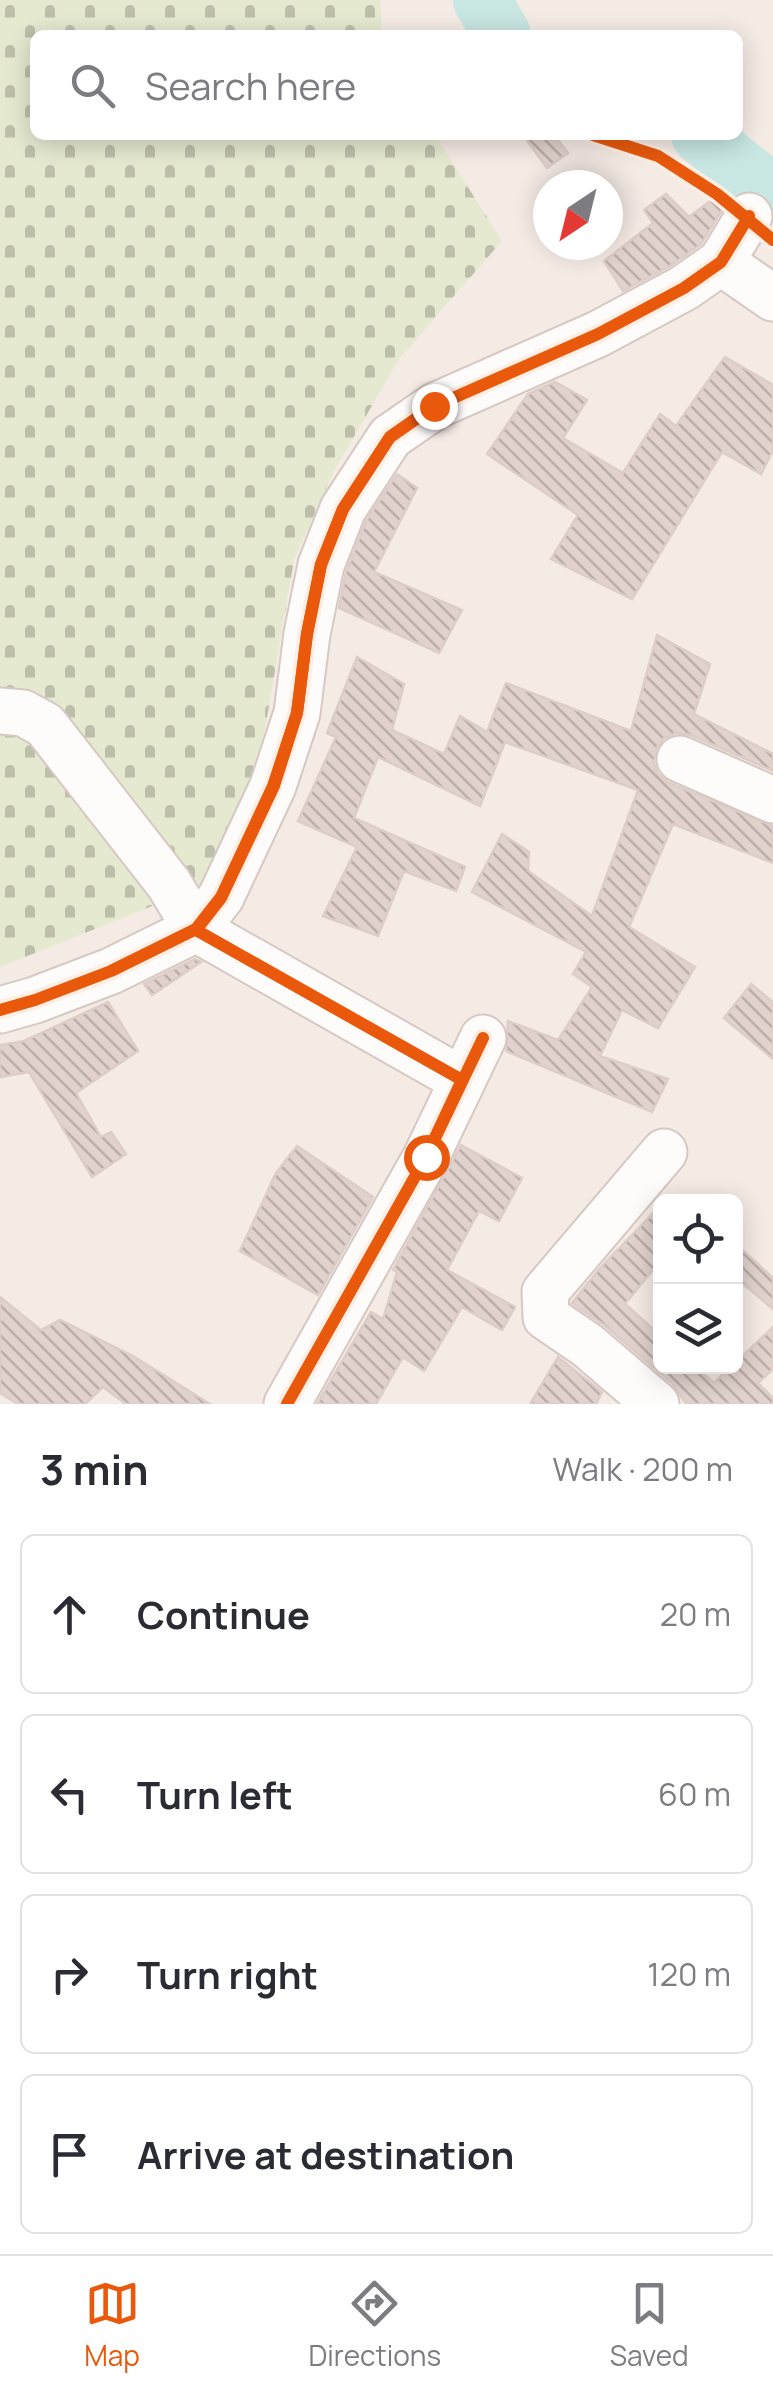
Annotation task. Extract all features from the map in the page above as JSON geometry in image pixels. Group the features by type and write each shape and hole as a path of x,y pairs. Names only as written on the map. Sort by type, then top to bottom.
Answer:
{"street":[{"path":"0,1010 111,970 196,930 221,898 274,786 297,713 321,564 343,509 390,437 434,406 598,334 684,288 721,262 749,216"},
{"path":"721,262 773,298"},
{"path":"0,711 24,713 45,725 169,884 196,930 462,1080"},
{"path":"680,759 773,800"},
{"path":"287,1404 426,1157 483,1038"},
{"path":"656,1404 546,1316 544,1292 664,1152"}],"green space":[{"path":"0,0 380,0 382,30 30,30 30,140 438,140 502,241 399,359 333,473 294,560 262,747 212,882 0,967"}],"building":[{"path":"527,140 558,140 568,153 547,168"},
{"path":"666,194 689,217 716,197 724,207 701,244 623,291 604,261 623,260 623,246 653,223 644,210"},
{"path":"725,357 773,385 773,450 761,474 722,452 632,599 551,559 578,515 487,454 528,394 555,382 587,400 563,438 623,473 660,414 676,426"},
{"path":"397,474 417,488 374,572 462,610 439,653 339,608 346,572 366,521"},
{"path":"657,635 710,664 694,714 773,754 773,771 691,735 676,733 664,738 656,749 654,763 658,774 669,783 773,826 773,863 673,824 629,927 695,967 658,1028 622,1010 600,1056 668,1079 652,1112 506,1051 508,1021 558,1040 592,987 573,974 586,952 472,892 502,834 529,852 528,871 592,916 638,790 505,742 480,806 378,757 354,818 465,867 456,891 404,871 378,936 323,916 357,847 298,821 336,737 327,733 357,657 404,684 392,730 444,754 460,716 487,732 506,683 631,731"},
{"path":"195,959 201,962 152,995 144,984"},
{"path":"751,984 773,1002 773,1059 724,1018"},
{"path":"108,1002 138,1051 76,1093 101,1137 111,1132 126,1154 92,1177 29,1072 0,1077 0,1045 24,1041"},
{"path":"461,1145 522,1178 499,1221 479,1211 447,1270 515,1307 502,1330 462,1307 424,1371 403,1357 376,1404 317,1404 371,1312 383,1319 397,1272 393,1270"},
{"path":"297,1146 373,1197 318,1295 240,1251 276,1173"},
{"path":"653,1213 653,1270 625,1304 653,1329 653,1367 572,1303"},
{"path":"743,1250 773,1278 773,1309 743,1284"},
{"path":"0,1297 41,1330 60,1320 133,1356 210,1404 126,1404 103,1387 85,1404 18,1404 0,1393"},
{"path":"773,1327 773,1369 758,1383 773,1398 773,1404 686,1404 661,1374 704,1374 714,1383 723,1374 743,1374 743,1355"},
{"path":"558,1357 602,1392 596,1404 530,1404"}],"waterway":[{"path":"482,0 499,30"},
{"path":"706,140 773,194"}],"cycle path":[{"path":"608,140 658,156 717,194 773,240"},
{"path":"0,1010 111,971 196,929 221,897 273,786 297,713 321,565 343,509 390,437 435,406 598,334 684,288 721,262 749,216"},
{"path":"287,1404 426,1157 483,1038"}],"route":[{"path":"426,1157 462,1080 196,930 221,898 274,786 297,713 321,564 343,509 390,437 434,406"}]}
